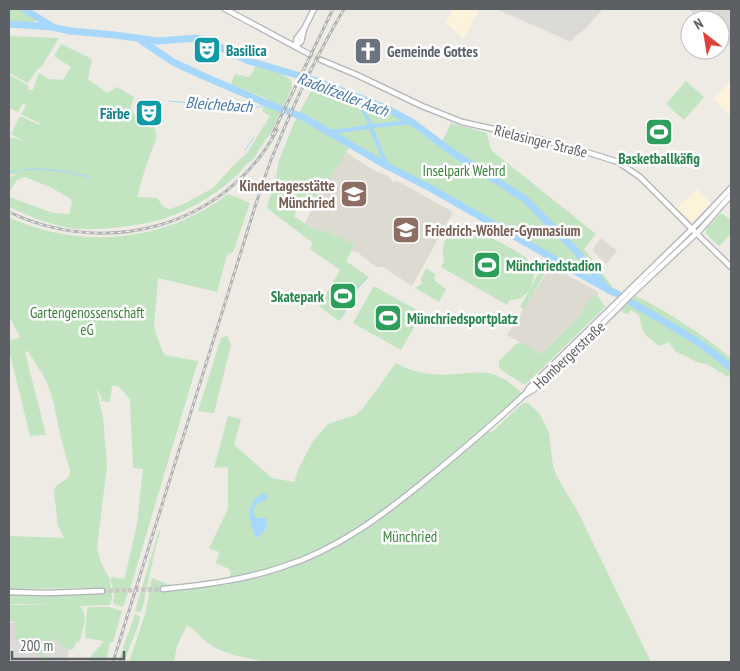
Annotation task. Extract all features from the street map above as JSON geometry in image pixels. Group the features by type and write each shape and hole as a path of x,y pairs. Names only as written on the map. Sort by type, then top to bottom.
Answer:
{"main road":[{"path":"225,9 309,54"},
{"path":"295,46 314,9"},
{"path":"285,42 299,40"},
{"path":"299,40 303,51"},
{"name":"Rielasinger Straße","path":"321,60 462,122 530,137 618,162 635,172 731,267"},
{"path":"718,206 731,188"},
{"path":"718,206 731,195"},
{"name":"Hombergerstraße","path":"163,589 249,577 284,567 330,547 375,520 447,463 524,395 540,384 718,206"},
{"path":"9,592 102,591"}],"shaded area":[{"path":"453,9 479,9 464,39 446,23"},
{"path":"496,9 603,9 571,42"},
{"path":"731,9 731,47 730,10 690,10"},
{"path":"731,81 731,116 713,99"},
{"path":"346,152 371,169 388,176 394,183 396,180 453,212 412,286 383,267 376,267 357,252 352,251 354,245 325,229 322,233 305,223"},
{"path":"697,189 710,204 691,221 677,208"},
{"path":"601,238 617,251 606,264 592,250"},
{"path":"551,266 598,292 598,296 587,313 562,332 541,354 507,335"},
{"path":"42,622 69,650 67,662 9,662 9,623"}],"green space":[{"path":"9,9 22,9 36,21 15,26 9,24"},
{"path":"9,36 59,38 42,66 28,83 9,73"},
{"path":"61,44 92,59 88,79 107,93 117,87 134,97 130,109 146,127 154,127 157,136 137,197 157,198 164,207 170,209 184,204 213,188 247,153 270,116 262,111 267,99 231,84 235,74 248,77 256,65 279,72 291,80 292,87 271,132 254,158 228,183 201,202 174,215 145,223 102,229 70,228 39,219 9,207 9,197 53,213 69,214 72,203 71,199 50,187 25,177 17,180 9,192 9,177 16,174 9,175 9,139 12,137 24,141 11,134 20,116 39,125 40,122 21,114 26,105 23,103 18,112 9,108 9,75 28,85 28,90 33,90 39,73 49,79 63,80 71,67 54,56"},
{"name":"Inselpark Wehrd","path":"317,81 388,109 412,122 441,144 451,123 487,133 491,150 596,234 584,249 618,294 432,189 387,166 351,144 315,203 302,196 294,217 322,233 324,229 355,245 346,261 369,277 358,289 339,321 319,306 340,270 310,249 313,243 267,208 279,160 294,123"},
{"path":"686,81 704,97 684,120 666,104"},
{"name":"Basketballkäfig","path":"653,117 671,133 661,144 644,128"},
{"name":"Gartengenossenschaft eG","path":"228,194 250,203 233,252 227,255 217,292 158,278 154,327 164,355 198,361 123,607 113,602 114,596 110,579 113,577 124,579 125,577 137,524 143,469 133,468 130,399 118,386 112,386 110,402 101,401 96,388 103,418 107,466 97,548 109,578 112,598 110,605 79,606 85,618 79,643 77,641 73,649 69,650 51,638 43,655 53,662 39,662 40,639 15,640 15,622 10,621 9,624 9,605 60,605 9,604 9,595 102,594 102,588 9,589 9,536 64,538 58,526 54,491 56,486 68,478 70,471 53,400 46,380 28,351 25,352 46,435 30,436 9,350 9,341 20,337 9,316 9,217 41,229 75,236 122,236 144,233 188,218"},
{"path":"721,213 731,220 731,234 719,246 706,234 706,229"},
{"name":"Münchriedstadion","path":"474,228 519,253 530,262 534,273 530,290 540,270 545,273 524,309 520,307 529,291 521,298 509,301 507,305 441,267 444,260 443,251 447,238 454,232"},
{"path":"426,268 436,275 435,281 446,289 439,302 415,288 422,284 421,279"},
{"name":"Münchriedsportplatz","path":"374,286 422,313 401,350 353,323"},
{"path":"598,296 605,307 525,385 501,370 499,361 515,345 521,342 541,354 580,315 592,297"},
{"path":"636,296 685,324 731,358 731,373 728,377 707,364 699,363 675,351 669,342 659,346 644,333 639,315 631,310 628,314 621,310"},
{"path":"227,336 231,345 214,413 198,411 221,338"},
{"name":"Münchried","path":"396,363 410,370 433,374 449,375 476,372 493,374 512,384 524,395 483,433 493,431 523,403 528,403 540,414 549,433 553,466 557,477 577,510 651,662 269,662 222,651 208,643 187,625 177,646 174,662 129,662 145,615 152,578 170,585 165,586 166,592 228,585 231,571 216,563 219,552 209,548 228,509 228,467 214,468 228,416 241,419 234,445 272,478 294,482 313,441 328,424 356,415"},
{"path":"159,530 142,610 140,612 135,611"},
{"path":"90,607 109,607 122,611 113,642 110,642 106,662 90,662 91,656 104,641 85,638 87,609"},
{"path":"135,614 140,618 137,629 125,662 118,662"}],"water":[{"path":"263,493 268,496 265,501 257,504 253,513 256,518 266,518 267,525 256,538 251,525 250,513 253,502"}],"waterway":[{"path":"24,9 51,26"},
{"name":"Radolfzeller Aach","path":"9,24 52,27 70,31 157,41 197,38 249,61 317,81 388,109 412,122 452,152 525,199 576,251 608,290 618,294"},
{"name":"Radolfzeller Aach","path":"142,41 173,62 268,104 303,117 603,287"},
{"path":"357,96 370,124"},
{"name":"Bleichebach","path":"169,101 260,107 268,104"},
{"path":"373,126 412,122"},
{"path":"331,132 368,127"},
{"path":"371,128 387,166"},
{"path":"245,150 254,137"},
{"path":"21,170 61,171 89,177"},
{"path":"9,172 17,171"},
{"path":"342,316 358,287 366,278"},
{"name":"Radolfzeller Aach","path":"629,301 695,340 731,368"}],"tunnel":[{"path":"309,54 321,60"},
{"path":"102,591 163,589"}],"railway":[{"path":"272,135 333,9"},
{"path":"113,662 267,171 307,77 344,9"},
{"path":"9,212 46,226 84,232 122,232 160,225 195,211 227,191 254,164 277,130"}],"place":[{"name":"Basilica","path":"207,50"},
{"name":"Gemeinde Gottes","path":"368,51"},
{"name":"Färbe","path":"149,113"},
{"name":"Basketballkäfig","path":"659,132"},
{"name":"Kindertagesstätte Münchried","path":"354,194"},
{"name":"Friedrich-Wöhler-Gymnasium","path":"406,230"},
{"name":"Münchriedstadion","path":"487,265"},
{"name":"Skatepark","path":"343,296"},
{"name":"Münchriedsportplatz","path":"388,318"}]}
